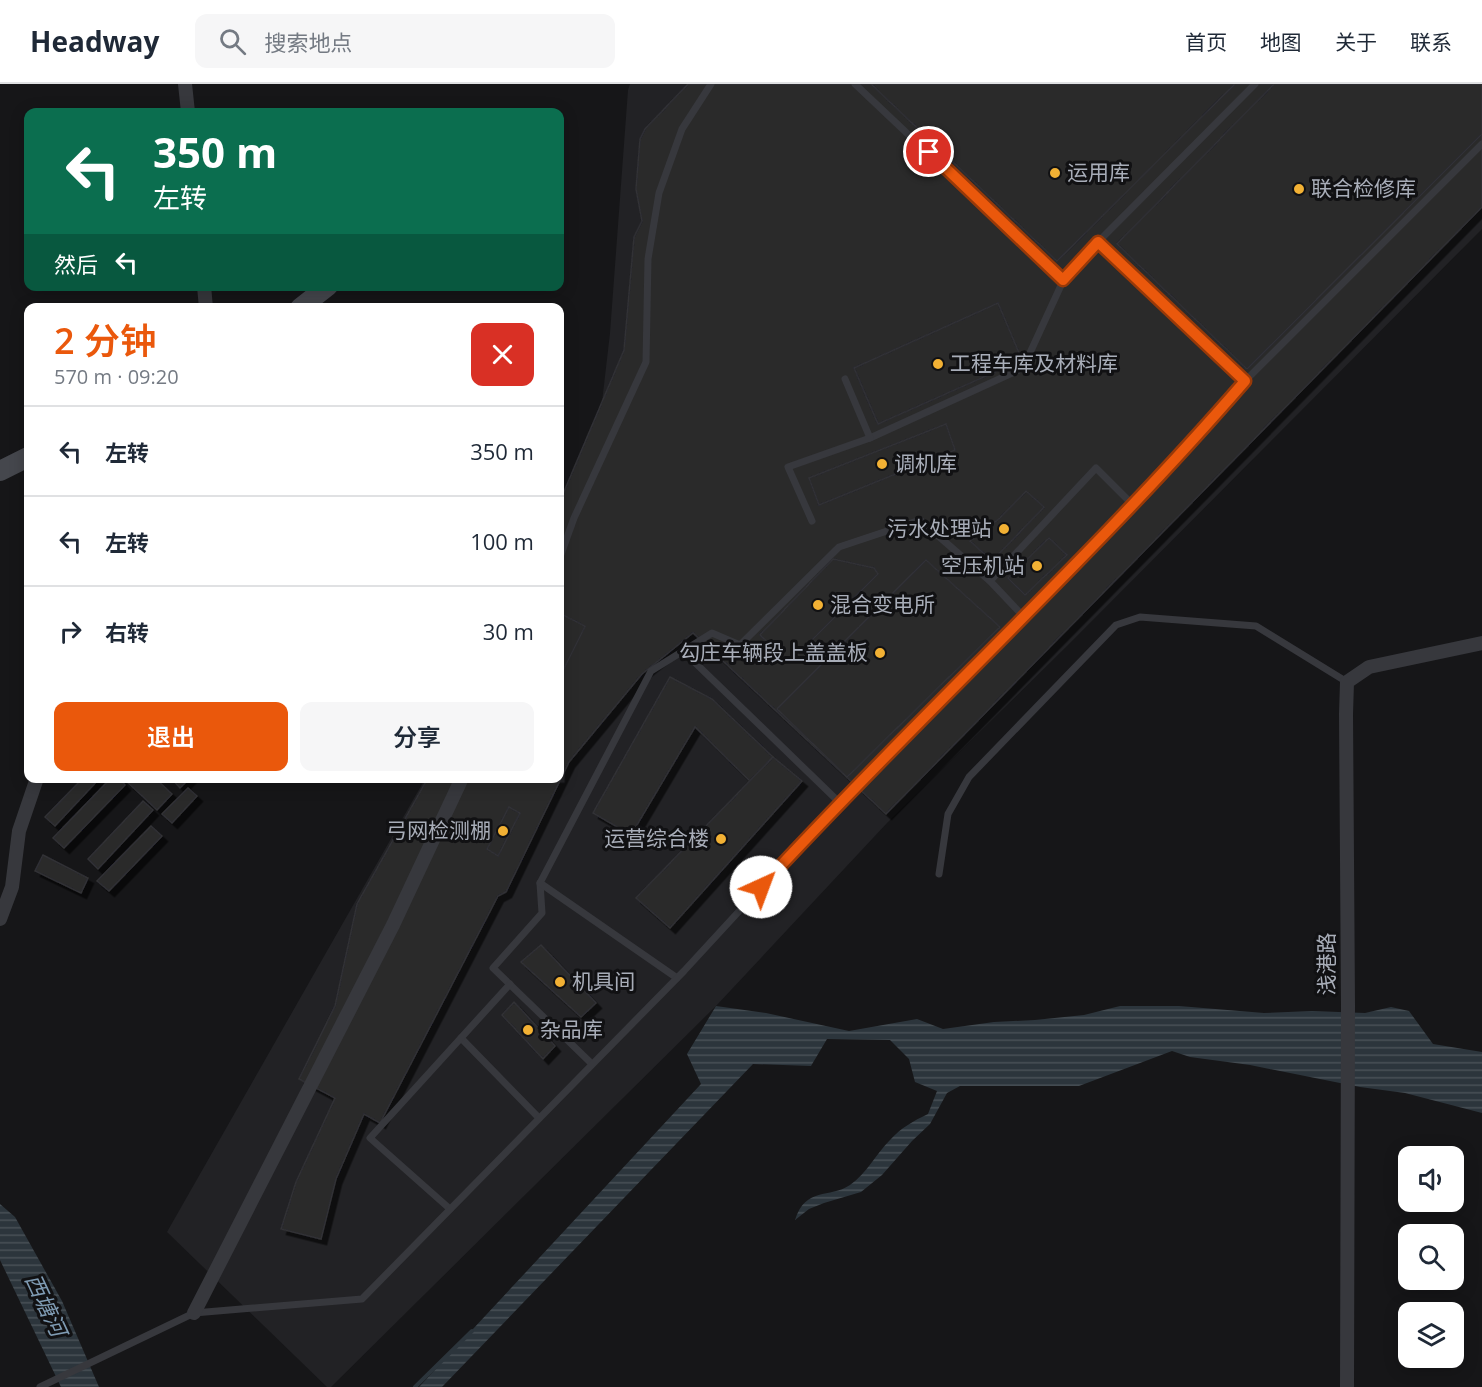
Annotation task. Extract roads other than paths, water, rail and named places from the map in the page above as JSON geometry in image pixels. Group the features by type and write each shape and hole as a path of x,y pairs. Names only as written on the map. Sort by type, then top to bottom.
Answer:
{"street":[{"path":"185,84 188,108"},
{"path":"306,303 322,291"},
{"path":"0,471 24,460"},
{"path":"1347,682 1368,667 1482,643"},
{"name":"浅港路","path":"1347,682 1347,1387"},
{"path":"0,919 12,887 18,831 35,783"},
{"path":"194,1314 393,925 460,783"}],"lane":[{"path":"564,546 574,518 646,362 648,259 659,193 682,129 711,84"},
{"path":"855,84 1063,280"},
{"path":"812,521 788,467 870,438 1023,368 1063,280 1255,84"},
{"path":"40,1387 194,1314 362,1299 677,978 840,802 1133,505 1183,453 1245,381 1482,144"},
{"path":"1098,242 1245,381"},
{"path":"845,379 870,438"},
{"path":"990,581 1096,468 1133,505"},
{"path":"592,1064 493,968 542,913 540,883 651,671 712,633 740,645 839,547 920,520 990,581 1023,616"},
{"path":"939,874 948,814 969,777 1116,625 1140,617 1256,626 1347,682"},
{"path":"684,651 840,802"},
{"path":"540,883 677,978"},
{"path":"450,1209 370,1138 510,984"},
{"path":"461,1038 539,1118"}],"water":[{"path":"716,1006 766,1013 849,1031 917,1019 943,1029 994,1022 1084,1015 1120,1006 1179,1006 1264,1013 1312,1011 1365,1013 1391,1007 1409,1011 1433,1044 1482,1052 1482,1113 1405,1093 1360,1087 1250,1065 1190,1057 1172,1051 1079,1086 960,1086 947,1093 930,1124 882,1175 861,1192 809,1209 795,1220 805,1202 819,1195 842,1189 856,1180 894,1136 928,1114 937,1091 915,1082 909,1059 890,1040 827,1039 811,1066 753,1064 442,1387 419,1387 701,1084 687,1054"},
{"name":"西塘河","path":"0,1204 15,1217 62,1301 99,1387 61,1387 0,1260"}],"waterway":[{"path":"415,1387 472,1331"}],"place":[{"name":"运用库","path":"1055,173"},
{"name":"联合检修库","path":"1299,189"},
{"name":"工程车库及材料库","path":"938,364"},
{"name":"调机库","path":"882,464"},
{"name":"污水处理站","path":"1004,529"},
{"name":"空压机站","path":"1037,566"},
{"name":"混合变电所","path":"818,605"},
{"name":"勾庄车辆段上盖盖板","path":"880,653"},
{"name":"弓网检测棚","path":"503,831"},
{"name":"运营综合楼","path":"721,839"},
{"name":"机具间","path":"560,982"},
{"name":"杂品库","path":"528,1030"}]}
